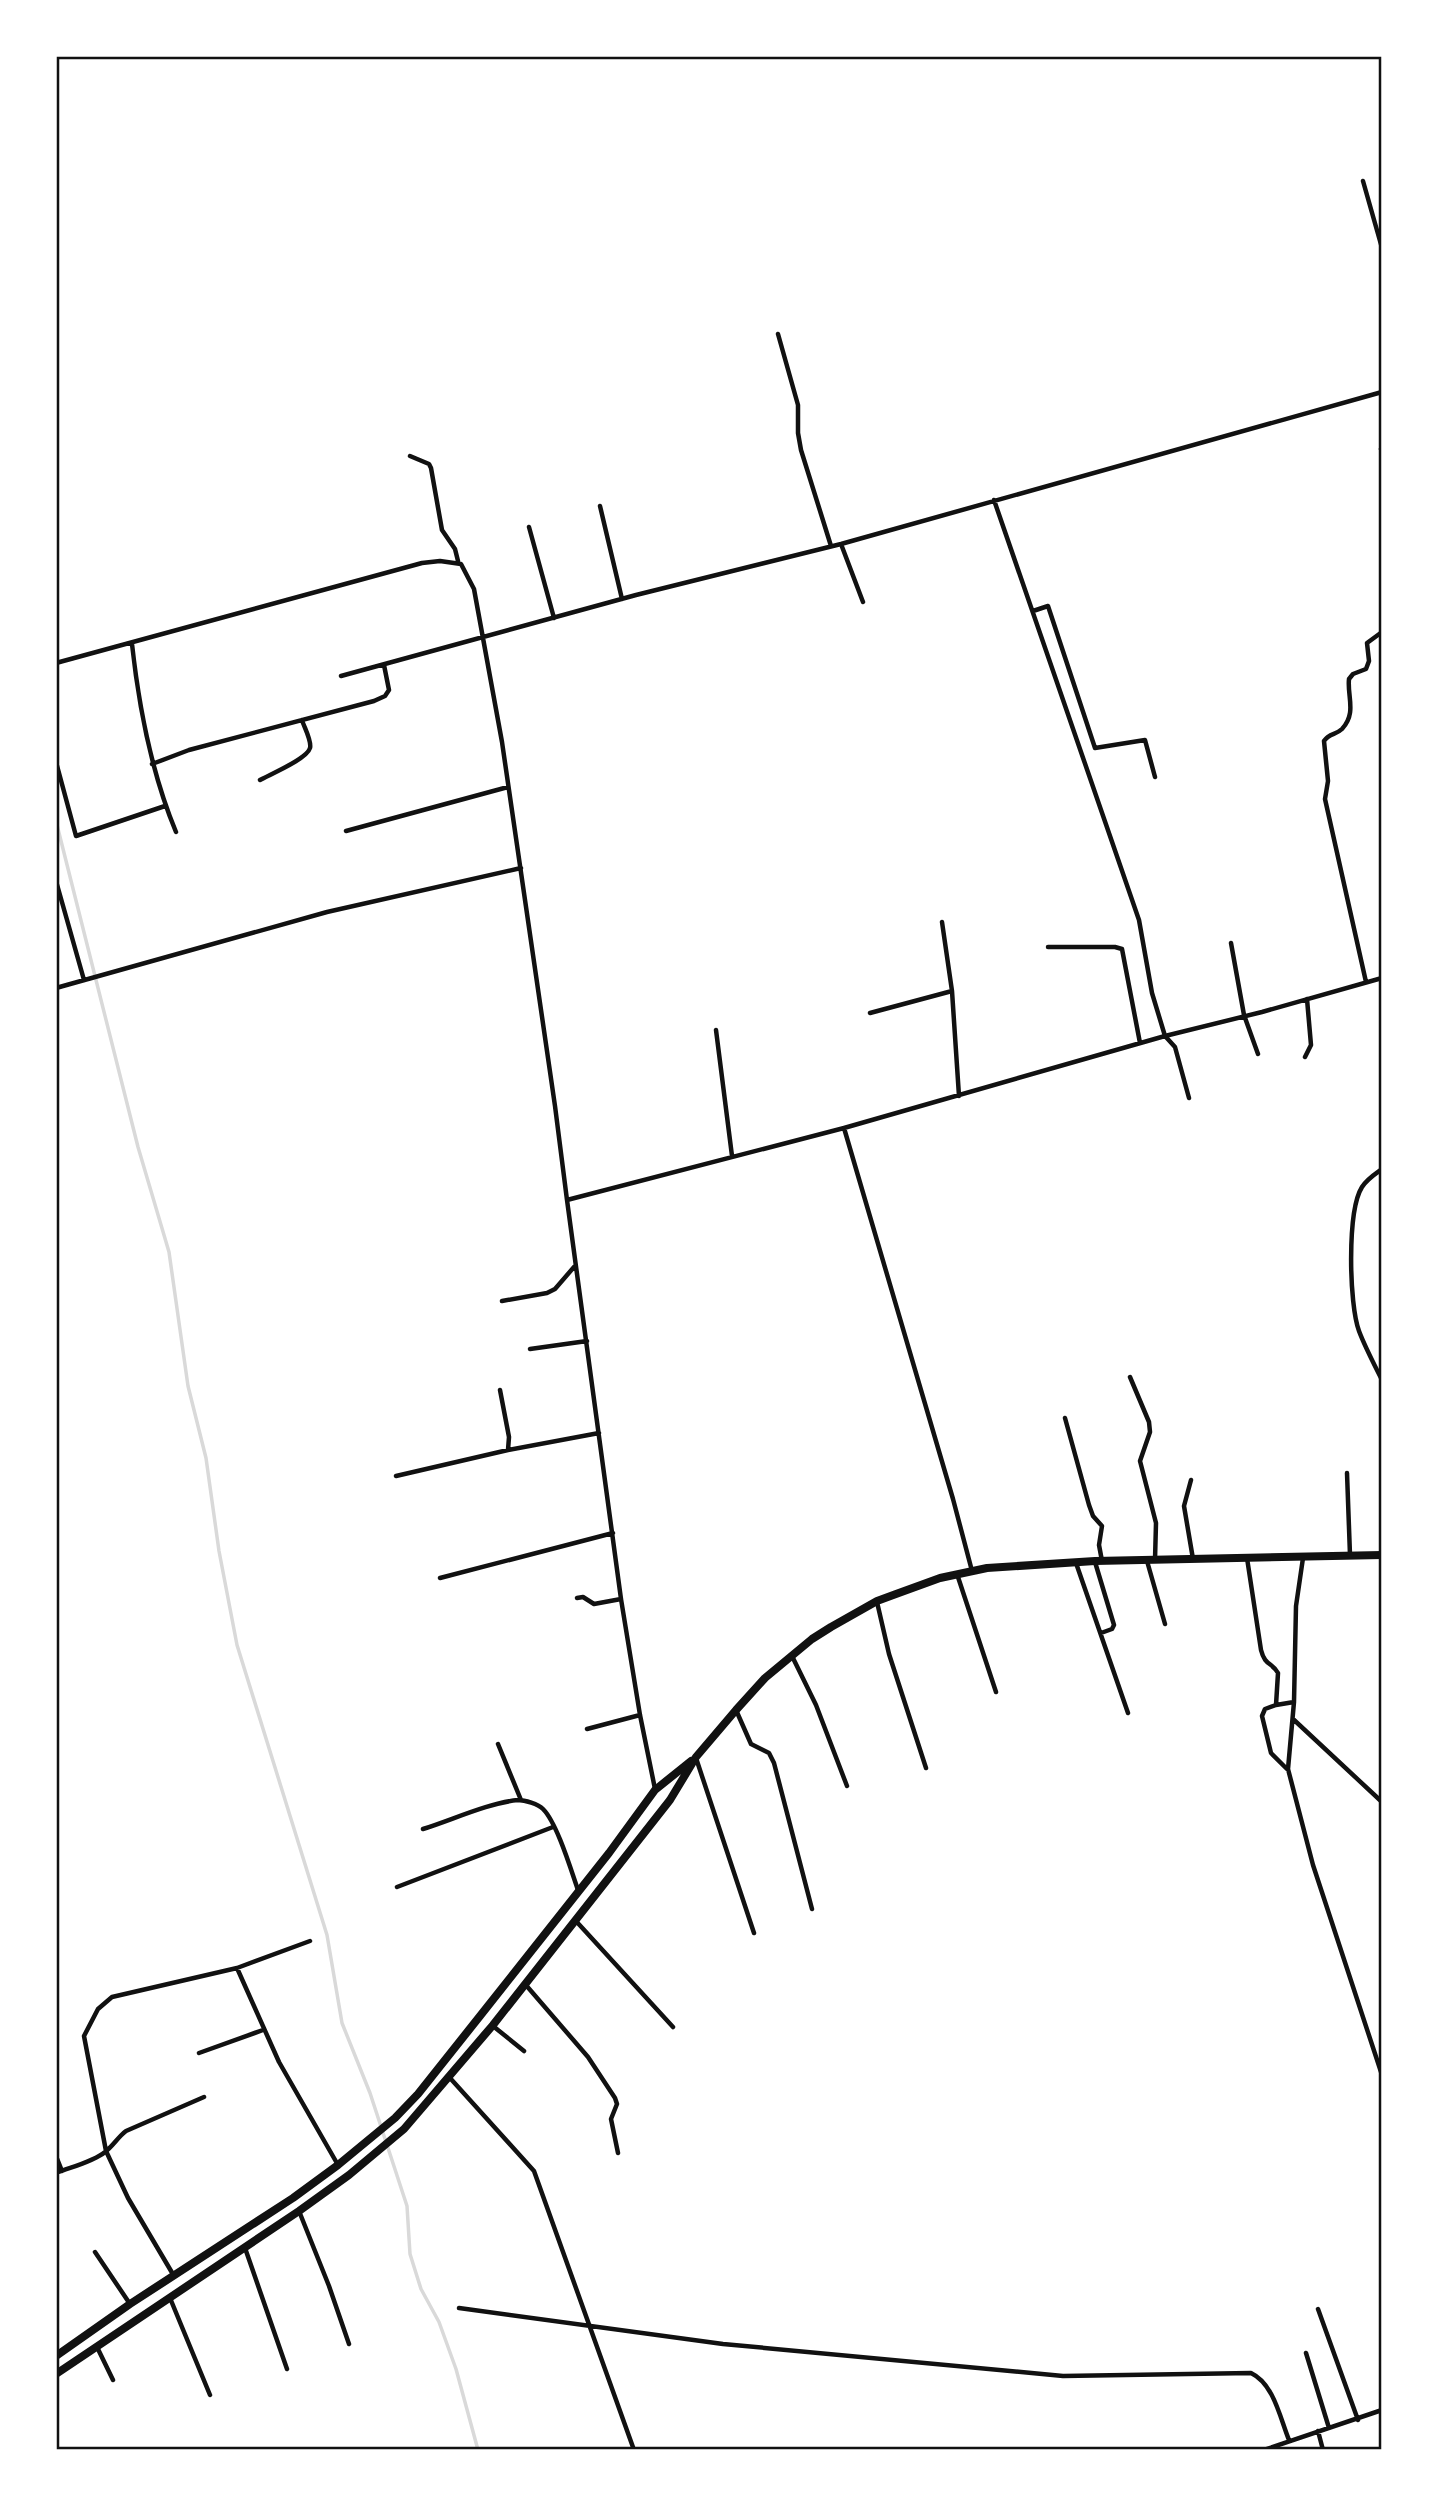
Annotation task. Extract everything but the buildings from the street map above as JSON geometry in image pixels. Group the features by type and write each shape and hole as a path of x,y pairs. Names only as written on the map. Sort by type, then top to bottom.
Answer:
{"highway":[{"path":"56,2374 299,2211 404,2129 450,2078 670,1800 696,1757 765,1678 831,1627 877,1601 957,1574 1016,1564 1382,1555"},
{"path":"56,2356 338,2165 395,2118 418,2094 655,1790 696,1757"},
{"path":"162,2285 170,2298"}],"street":[{"path":"1363,181 1382,248"},
{"path":"778,334 798,405 798,433 806,467 831,546"},
{"path":"341,676 622,599 841,544 1382,392"},
{"path":"410,456 429,464 431,468 442,530 455,549 458,562 468,573 484,636 521,868 621,1599 655,1790"},
{"path":"994,500 1139,920 1152,993 1165,1036 1175,1047 1189,1098"},
{"path":"600,506 622,599"},
{"path":"529,527 554,618"},
{"path":"841,544 863,602"},
{"path":"56,663 422,563 458,562"},
{"path":"1033,611 1048,606 1096,748 1145,740 1155,778"},
{"path":"1366,982 1325,799 1328,781 1324,741 1327,736 1342,729 1348,719 1352,703 1349,679 1353,674 1366,669 1370,661 1367,643 1382,632"},
{"path":"132,644 145,735 165,806 176,832"},
{"path":"152,764 189,750 374,701 385,696 389,690 384,665"},
{"path":"261,779 302,758 308,752 310,744 302,720"},
{"path":"56,762 76,836 165,806"},
{"path":"346,831 508,787"},
{"path":"56,988 327,912 521,868"},
{"path":"56,881 59,909 84,980"},
{"path":"942,922 953,991 959,1096"},
{"path":"1231,943 1244,1015 1258,1054"},
{"path":"1048,947 1122,949 1140,1043"},
{"path":"567,1200 844,1128 1165,1036 1382,978"},
{"path":"870,1013 953,991"},
{"path":"1305,1057 1311,1045 1307,999"},
{"path":"716,1030 732,1156"},
{"path":"844,1128 972,1571"},
{"path":"1382,1169 1361,1187 1355,1203 1352,1259 1353,1306 1359,1330 1382,1380"},
{"path":"502,1301 547,1293 555,1289 574,1266"},
{"path":"530,1349 587,1341"},
{"path":"1130,1377 1150,1432 1140,1461 1157,1531 1151,1560 1165,1624"},
{"path":"500,1390 509,1437 508,1450"},
{"path":"1065,1418 1089,1505 1093,1516 1102,1526 1099,1561 1114,1625 1112,1629 1100,1633"},
{"path":"396,1476 508,1450 599,1433"},
{"path":"1347,1473 1350,1556"},
{"path":"1191,1479 1184,1506 1194,1559"},
{"path":"440,1578 613,1533"},
{"path":"1304,1557 1296,1606 1288,1769 1313,1865 1382,2075"},
{"path":"1247,1558 1262,1656 1278,1673 1279,1704"},
{"path":"1075,1562 1129,1713"},
{"path":"957,1574 996,1692"},
{"path":"577,1598 583,1597 594,1604 621,1599"},
{"path":"877,1601 889,1654 926,1768"},
{"path":"792,1655 816,1705 846,1786"},
{"path":"1288,1769 1271,1753 1262,1721 1263,1712 1279,1704 1293,1702"},
{"path":"736,1710 751,1744 769,1753 774,1763 812,1909"},
{"path":"587,1729 640,1715"},
{"path":"1292,1719 1382,1802"},
{"path":"498,1744 521,1800"},
{"path":"696,1757 754,1933"},
{"path":"423,1829 521,1800 543,1808 578,1890"},
{"path":"397,1886 553,1827"},
{"path":"575,1920 673,2027"},
{"path":"174,2277 128,2198 106,2151 84,2036 98,2009 112,1997 237,1968 310,1941"},
{"path":"237,1968 279,2062 338,2165"},
{"path":"524,1983 595,2065 615,2098 617,2104 611,2119 618,2154"},
{"path":"492,2025 524,2051"},
{"path":"199,2053 263,2030"},
{"path":"450,2078 534,2171 634,2450"},
{"path":"56,2155 59,2172 106,2151 116,2138 126,2131 204,2097"},
{"path":"299,2211 349,2344"},
{"path":"245,2247 287,2369"},
{"path":"94,2252 130,2304"},
{"path":"170,2298 210,2395"},
{"path":"459,2308 723,2344 1063,2376 1251,2373 1261,2377 1269,2389 1289,2440"},
{"path":"1318,2309 1358,2420"},
{"path":"97,2346 113,2380"},
{"path":"1306,2353 1329,2428"},
{"path":"1265,2450 1382,2410"},
{"path":"1318,2431 1323,2450"}],"waterway":[{"path":"56,821 138,1147 169,1252 188,1386 206,1458 219,1551 237,1645 327,1935 342,2023 370,2093 407,2206 410,2254 421,2289 439,2322 456,2369 478,2450"}]}
